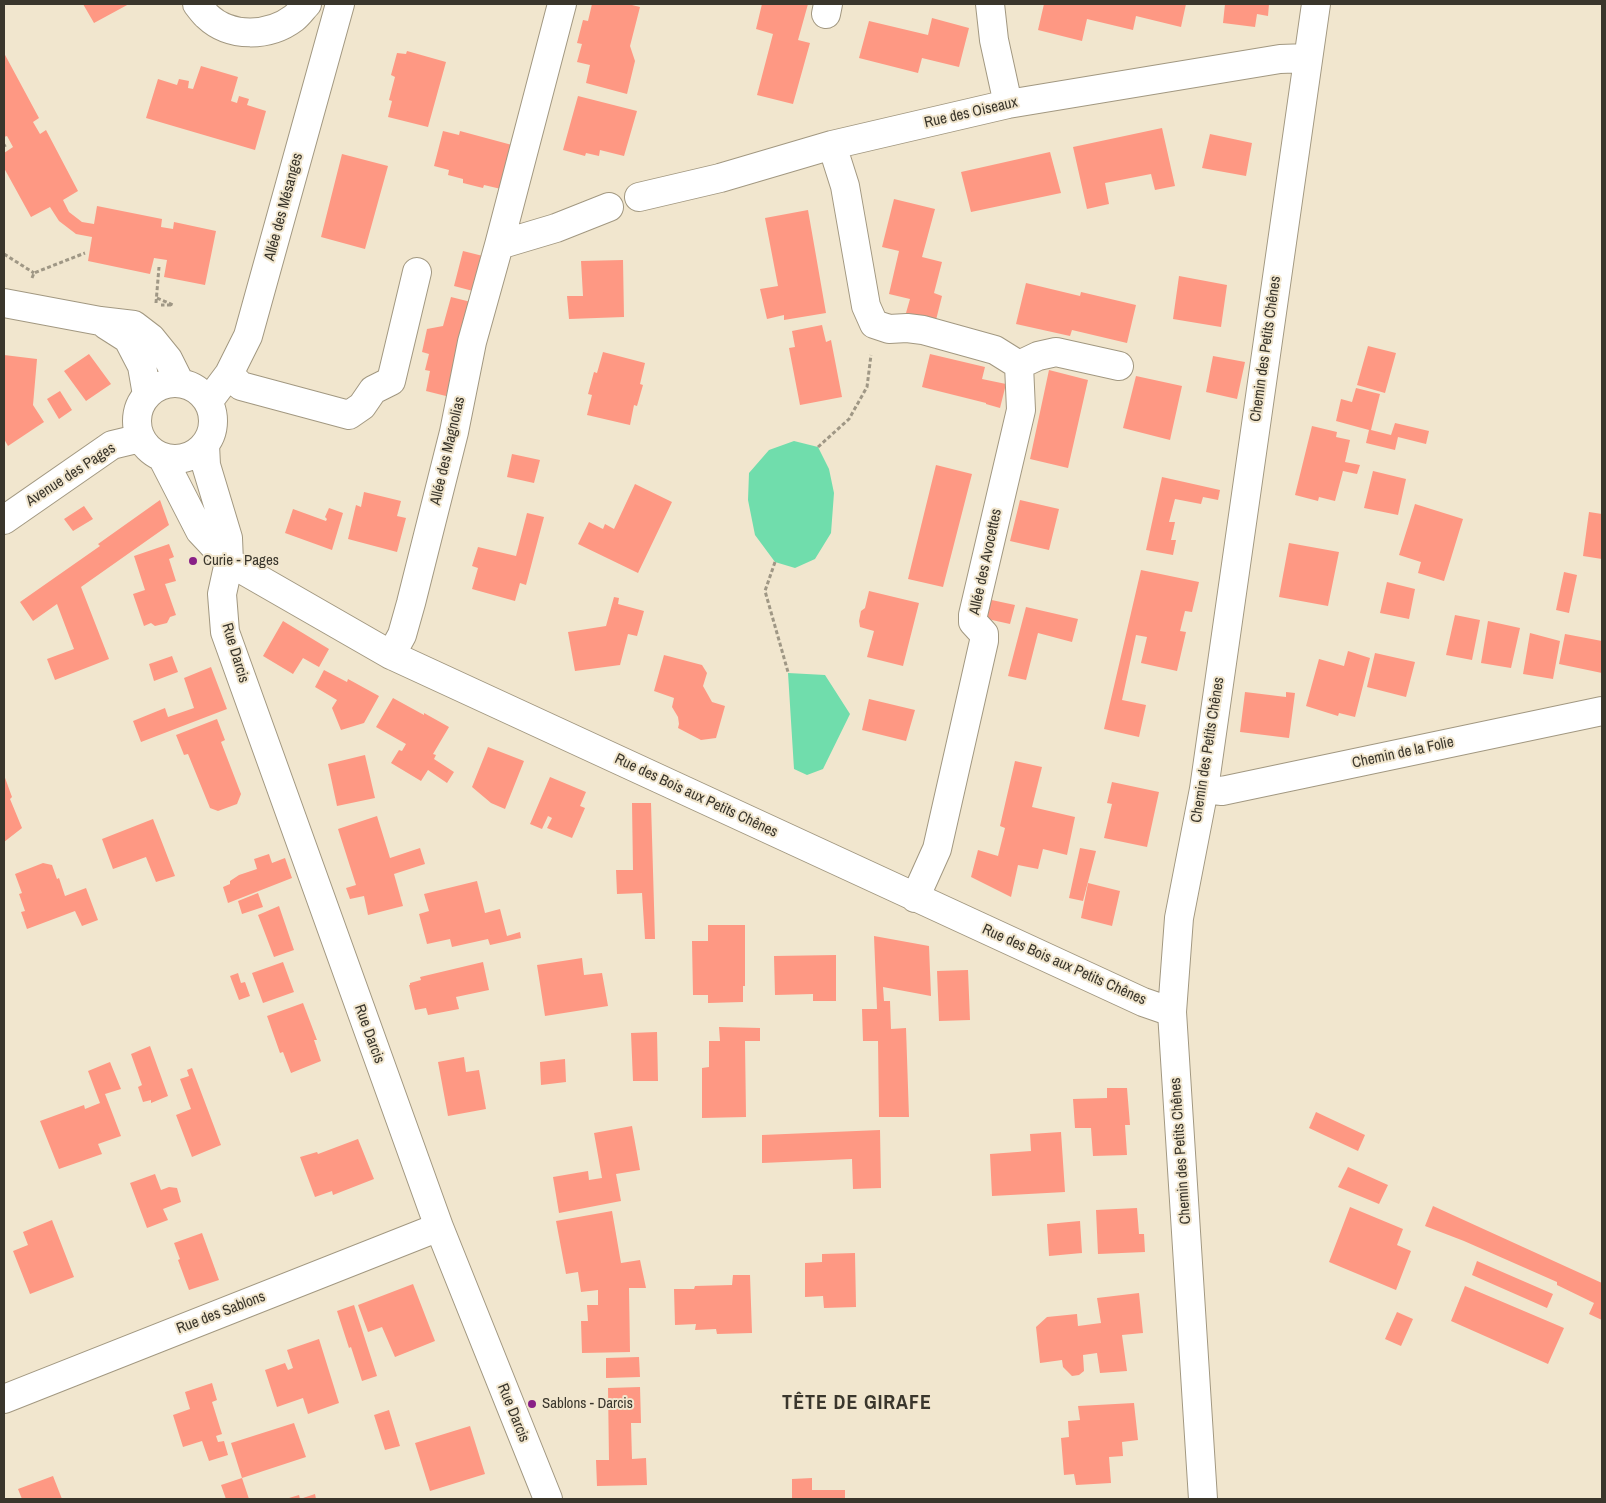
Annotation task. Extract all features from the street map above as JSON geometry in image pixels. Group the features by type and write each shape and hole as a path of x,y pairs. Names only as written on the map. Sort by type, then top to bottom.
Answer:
{"street":[{"path":"197,4 208,17 228,29 251,33 274,30 294,18 307,4"},
{"name":"Allée des Mésanges","path":"208,402 229,374 248,336 340,4"},
{"name":"Allée des Magnolias","path":"391,655 402,635 411,603 454,432 472,342 562,4"},
{"path":"990,4 994,40 1008,104"},
{"name":"Chemin des Petits Chênes","path":"1203,1499 1172,1012 1179,918 1204,789 1316,4"},
{"name":"Rue des Oiseaux","path":"640,196 720,178 832,145 1008,104 1280,59 1308,58"},
{"path":"832,145 845,186 866,306 874,324 889,329 907,328 923,330 995,350 1020,365 1038,356 1056,352 1119,366"},
{"path":"499,245 556,228 609,207"},
{"path":"229,374 241,386 349,415 362,406 373,390 390,381 417,272"},
{"path":"13,305 100,321 134,325 151,338 168,360 180,384"},
{"path":"100,321 128,339 142,366 147,395"},
{"name":"Allée des Avocettes","path":"915,898 936,849 984,641 984,634 973,622 973,615 1021,410 1020,365"},
{"path":"168,384 180,384 191,387 201,393 208,402 213,428 205,445 192,456 172,460 153,453 141,438 137,427 137,416 140,404 147,395 157,388 168,384"},
{"name":"Avenue des Pages","path":"4,520 112,445 141,438"},
{"name":"Rue Darcis","path":"205,445 206,465 228,538 229,562 222,594 225,632 439,1228 548,1499"},
{"path":"162,457 200,531 229,562"},
{"name":"Rue des Bois aux Petits Chênes","path":"229,562 391,655 915,898 1143,1002 1172,1012"},
{"name":"Chemin de la Folie","path":"1204,789 1222,791 1602,711"},
{"name":"Rue des Sablons","path":"4,1399 439,1228"}],"path":[{"path":"13,305 28,288 34,273 85,253"},
{"path":"4,254 34,273"},
{"path":"156,305 173,305 157,298"},
{"path":"818,447 849,419 867,387 874,324"},
{"path":"775,562 765,591 788,672"}],"green space":[{"path":"794,441 818,447 829,469 834,493 831,533 815,559 795,568 775,562 755,535 748,500 749,473 769,450"},
{"path":"788,673 825,675 850,714 823,769 807,775 794,769"}],"building":[{"path":"83,4 129,4 94,23"},
{"path":"592,4 628,4 640,7 630,46 635,61 627,94 586,83 590,65 577,62 582,44 577,43 583,20 588,21"},
{"path":"762,4 808,4 798,40 810,43 793,104 757,95 773,34 756,29"},
{"path":"1044,4 1186,4 1181,27 1136,16 1133,30 1087,19 1082,41 1038,30"},
{"path":"1225,4 1269,4 1268,16 1257,14 1255,27 1223,23"},
{"path":"932,18 969,28 959,67 922,58 918,73 859,58 869,21 928,35"},
{"path":"407,51 446,62 428,127 388,117 392,101 389,100 395,77 391,75 397,53 406,54"},
{"path":"4,53 39,118 33,122 40,134 46,130 78,191 63,200 69,212 82,222 94,224 97,206 162,219 161,227 173,229 174,222 216,231 205,285 164,277 167,260 154,258 150,274 88,261 92,237 76,234 59,221 50,207 31,217 4,168 4,153 13,147 7,136 4,137"},
{"path":"201,66 238,77 231,101 237,103 239,96 249,99 247,105 266,111 255,150 146,118 158,79 177,85 179,79 189,81 188,88 193,89"},
{"path":"578,96 637,111 624,156 600,150 599,156 586,153 585,156 563,150"},
{"path":"1162,128 1175,186 1155,190 1151,174 1105,183 1109,204 1087,209 1073,147"},
{"path":"443,131 459,135 460,131 512,145 501,189 484,185 483,188 463,183 463,179 448,175 449,170 434,166"},
{"path":"1210,134 1252,143 1246,176 1202,168"},
{"path":"1050,152 1061,193 971,212 961,172"},
{"path":"342,154 388,166 365,249 321,237"},
{"path":"894,199 935,209 922,257 942,262 934,293 942,296 936,320 906,313 910,299 889,294 899,251 882,247"},
{"path":"808,210 826,313 784,320 784,315 767,319 760,289 778,286 765,218"},
{"path":"463,251 483,256 473,291 454,286"},
{"path":"623,260 624,317 569,319 567,296 583,296 581,261"},
{"path":"1179,276 1227,285 1221,327 1173,319"},
{"path":"1026,283 1080,296 1081,292 1136,305 1127,343 1072,330 1070,336 1016,324"},
{"path":"451,297 471,302 446,396 426,391 430,371 425,370 429,354 422,352 427,329 443,326"},
{"path":"822,325 826,342 831,340 842,397 800,405 789,348 795,347 792,331"},
{"path":"1368,346 1396,353 1385,393 1357,385"},
{"path":"603,352 645,363 640,384 643,385 637,406 634,405 630,425 587,415 592,395 588,394 594,372 597,373"},
{"path":"89,354 111,384 86,401 64,371"},
{"path":"930,354 985,367 982,379 1006,384 1000,408 922,387"},
{"path":"4,355 37,359 33,405 44,422 8,446 4,439"},
{"path":"1213,356 1245,362 1237,399 1206,392"},
{"path":"1049,370 1088,380 1068,468 1030,459"},
{"path":"1136,376 1182,386 1170,440 1123,428"},
{"path":"1356,388 1380,394 1371,430 1391,435 1395,423 1429,431 1426,444 1398,437 1395,450 1366,443 1369,430 1336,421 1341,399 1352,402"},
{"path":"60,391 72,410 59,419 47,399"},
{"path":"1312,426 1337,432 1336,437 1350,440 1345,462 1360,465 1357,474 1343,471 1335,501 1319,497 1318,501 1295,495"},
{"path":"512,454 540,460 534,483 507,477"},
{"path":"936,465 972,474 943,587 908,579"},
{"path":"1373,471 1406,479 1398,515 1364,508"},
{"path":"1162,477 1220,490 1218,500 1203,497 1201,504 1175,499 1169,522 1175,522 1171,540 1176,540 1173,555 1146,550"},
{"path":"635,484 672,502 638,573 578,544 589,522 603,529 605,524 614,529"},
{"path":"364,492 401,501 397,516 406,518 397,552 348,539 356,505 361,507"},
{"path":"160,500 169,525 81,587 109,659 55,680 47,659 74,649 57,604 33,621 20,602 100,546 98,544"},
{"path":"1020,500 1059,509 1049,550 1010,541"},
{"path":"1415,504 1463,519 1444,581 1418,573 1421,562 1399,555"},
{"path":"84,506 93,519 73,531 64,519"},
{"path":"329,508 343,513 332,550 285,533 293,509 326,521 325,517"},
{"path":"1589,512 1602,514 1602,559 1583,556"},
{"path":"527,513 544,517 526,585 520,583 515,601 472,589 478,568 472,566 478,547 516,556"},
{"path":"1289,543 1339,552 1328,606 1279,597"},
{"path":"169,544 174,557 169,559 176,581 165,584 176,615 170,617 167,623 155,626 151,623 144,626 133,594 145,590 134,556"},
{"path":"1141,570 1199,582 1192,612 1185,611 1180,631 1186,632 1177,671 1141,663 1147,637 1136,635 1122,700 1146,705 1139,737 1104,729"},
{"path":"1564,572 1577,575 1569,613 1556,610"},
{"path":"1387,582 1415,589 1409,619 1380,613"},
{"path":"869,591 919,603 903,666 867,657 874,631 860,627 859,621 861,611 865,608"},
{"path":"614,597 619,598 618,604 644,611 637,636 628,634 620,665 575,671 568,632 606,626"},
{"path":"987,599 1015,605 1010,624 983,618"},
{"path":"1026,607 1078,619 1072,642 1038,633 1026,680 1008,676"},
{"path":"1455,615 1480,620 1472,660 1446,655"},
{"path":"283,621 329,649 319,667 303,658 293,674 263,656"},
{"path":"1488,621 1520,628 1511,668 1481,663"},
{"path":"1530,633 1560,641 1553,679 1523,674"},
{"path":"1565,634 1602,641 1602,673 1559,664"},
{"path":"1348,651 1370,658 1355,717 1339,713 1338,716 1306,706 1319,659 1344,666"},
{"path":"1375,653 1415,662 1406,697 1367,687"},
{"path":"664,655 702,665 707,673 703,686 712,702 725,706 716,738 701,740 678,728 678,717 672,707 674,698 654,691"},
{"path":"172,656 178,672 154,681 149,664"},
{"path":"211,667 227,709 141,742 133,721 165,708 168,717 194,708 184,678"},
{"path":"324,670 347,682 348,679 379,696 364,723 341,730 332,708 337,700 315,687"},
{"path":"1245,692 1286,697 1286,692 1295,693 1289,738 1240,732"},
{"path":"393,698 449,727 433,754 436,755 434,759 454,772 447,783 428,770 421,781 391,763 399,750 402,751 406,744 376,727"},
{"path":"869,699 915,710 906,741 862,730"},
{"path":"217,719 225,740 221,742 241,794 237,804 218,811 210,808 188,754 184,755 176,735"},
{"path":"488,747 524,761 505,809 491,803 472,787"},
{"path":"365,755 375,798 337,806 328,764"},
{"path":"1015,761 1042,767 1032,807 1075,817 1067,855 1043,849 1038,869 1018,865 1011,897 971,877 978,850 998,856 1005,828 1000,826"},
{"path":"4,775 12,797 10,799 22,828 4,842"},
{"path":"550,777 586,792 580,806 585,808 572,838 547,828 552,818 548,816 542,829 530,824"},
{"path":"1112,782 1159,792 1147,847 1104,838 1112,804 1107,803"},
{"path":"632,803 651,803 655,939 645,939 642,893 617,894 616,870 633,870"},
{"path":"377,816 390,858 420,848 425,864 394,874 403,906 368,915 364,896 350,899 346,888 356,885 338,829"},
{"path":"153,819 175,876 156,882 146,857 113,869 102,839"},
{"path":"1080,848 1096,851 1083,901 1069,898"},
{"path":"269,854 272,863 285,858 292,878 228,903 223,887 230,884 230,881 239,875 257,869 254,859"},
{"path":"43,863 52,865 65,896 86,888 98,920 82,926 75,911 27,929 21,912 25,911 19,894 22,893 15,874"},
{"path":"477,881 485,913 500,909 507,936 520,932 521,938 490,945 488,939 452,947 450,939 427,944 419,914 429,911 424,894"},
{"path":"1088,883 1120,891 1112,926 1081,918"},
{"path":"258,893 263,907 242,914 238,901"},
{"path":"279,906 294,950 274,957 258,915"},
{"path":"708,925 745,925 745,986 743,986 743,1002 708,1003 708,995 693,995 692,941 708,941"},
{"path":"874,936 929,946 931,996 883,987 884,1001 890,1001 891,1029 906,1028 909,1117 879,1117 878,1041 863,1041 862,1009 877,1009"},
{"path":"836,955 836,1001 813,1001 813,994 775,995 774,956"},
{"path":"582,958 584,975 602,973 608,1006 545,1016 537,965"},
{"path":"283,962 294,992 263,1003 252,973"},
{"path":"483,962 489,990 456,997 459,1009 428,1015 426,1008 415,1010 410,983 421,980 420,977"},
{"path":"968,970 970,1020 939,1021 937,971"},
{"path":"238,973 241,983 245,982 250,996 239,1000 230,976"},
{"path":"303,1003 317,1040 314,1040 321,1061 291,1073 283,1052 280,1053 267,1016"},
{"path":"719,1027 760,1028 760,1041 745,1041 746,1117 702,1118 702,1068 709,1067 709,1041 720,1041"},
{"path":"657,1032 658,1081 633,1081 631,1033"},
{"path":"150,1046 168,1096 151,1103 151,1100 143,1102 138,1087 142,1085 131,1054"},
{"path":"464,1057 466,1072 479,1070 486,1109 448,1116 438,1062"},
{"path":"565,1059 566,1082 541,1085 540,1062"},
{"path":"110,1062 121,1089 105,1094 121,1136 98,1144 102,1154 59,1169 40,1121 84,1105 85,1109 100,1103 88,1071"},
{"path":"192,1068 221,1145 192,1157 176,1115 191,1109 180,1079 189,1076 187,1070"},
{"path":"1107,1088 1127,1088 1130,1125 1125,1125 1127,1155 1093,1156 1091,1128 1075,1128 1073,1099 1107,1098"},
{"path":"1316,1112 1365,1135 1358,1151 1309,1128"},
{"path":"632,1126 640,1170 616,1174 621,1201 559,1213 553,1177 588,1171 589,1180 602,1178 594,1133"},
{"path":"880,1130 881,1188 853,1189 852,1159 762,1163 762,1135"},
{"path":"1061,1132 1065,1192 992,1196 990,1154 1031,1151 1030,1134"},
{"path":"358,1139 374,1179 333,1195 332,1191 315,1197 300,1157 317,1152 318,1154"},
{"path":"1348,1167 1388,1185 1379,1204 1338,1187"},
{"path":"155,1174 161,1190 169,1187 177,1188 181,1202 163,1209 168,1220 147,1228 130,1183"},
{"path":"1433,1206 1602,1283 1602,1320 1589,1314 1594,1303 1557,1285 1557,1282 1425,1226"},
{"path":"1350,1207 1403,1229 1397,1245 1411,1251 1396,1290 1329,1262"},
{"path":"1137,1208 1139,1234 1144,1234 1145,1252 1098,1254 1096,1210"},
{"path":"612,1211 621,1263 640,1260 646,1288 629,1288 630,1352 582,1353 581,1321 588,1321 587,1305 598,1305 598,1290 581,1292 578,1272 566,1274 556,1221"},
{"path":"52,1220 74,1277 30,1294 13,1251 28,1245 23,1232"},
{"path":"1080,1221 1082,1253 1049,1256 1047,1224"},
{"path":"202,1233 219,1280 189,1290 174,1243"},
{"path":"855,1253 856,1307 824,1308 823,1296 805,1297 805,1263 822,1262 822,1254"},
{"path":"1477,1261 1553,1294 1547,1308 1472,1275"},
{"path":"733,1275 750,1275 752,1333 717,1334 716,1329 695,1330 696,1324 675,1325 674,1289 694,1289 695,1286 732,1285"},
{"path":"413,1284 435,1341 395,1357 382,1327 368,1332 358,1305"},
{"path":"1465,1286 1564,1328 1548,1364 1451,1321"},
{"path":"1139,1293 1143,1333 1122,1335 1127,1371 1100,1373 1097,1353 1083,1355 1084,1371 1079,1375 1072,1376 1063,1367 1062,1360 1040,1363 1036,1327 1047,1317 1077,1314 1078,1326 1101,1323 1097,1298"},
{"path":"354,1305 377,1376 362,1381 337,1311"},
{"path":"1397,1312 1413,1319 1401,1346 1385,1339"},
{"path":"319,1339 339,1403 308,1414 303,1398 277,1407 265,1370 285,1363 288,1370 293,1368 287,1350"},
{"path":"639,1357 640,1377 606,1378 606,1358"},
{"path":"212,1383 217,1400 212,1402 222,1434 216,1436 218,1442 224,1441 228,1455 209,1461 202,1441 183,1447 173,1415 190,1409 185,1392"},
{"path":"640,1387 641,1423 631,1423 632,1459 646,1458 647,1485 597,1486 596,1460 609,1460 608,1388"},
{"path":"1134,1403 1138,1440 1122,1442 1123,1456 1109,1457 1111,1483 1076,1485 1074,1474 1064,1475 1061,1438 1069,1437 1068,1421 1080,1420 1078,1406"},
{"path":"389,1410 400,1446 385,1450 374,1415"},
{"path":"294,1423 306,1457 242,1478 231,1443"},
{"path":"470,1426 485,1474 430,1491 415,1443"},
{"path":"53,1476 62,1499 22,1499 18,1489"},
{"path":"242,1478 249,1499 226,1499 221,1485"},
{"path":"812,1478 812,1490 845,1490 845,1499 792,1499 792,1479"},
{"path":"315,1494 316,1499 300,1499"},
{"path":"299,1495 300,1499 289,1499 289,1498"}],"place":[{"name":"Curie - Pages","path":"193,561"},
{"name":"Sablons - Darcis","path":"532,1404"}],"district":[{"name":"TÊTE DE GIRAFE","path":"857,1404"}]}
